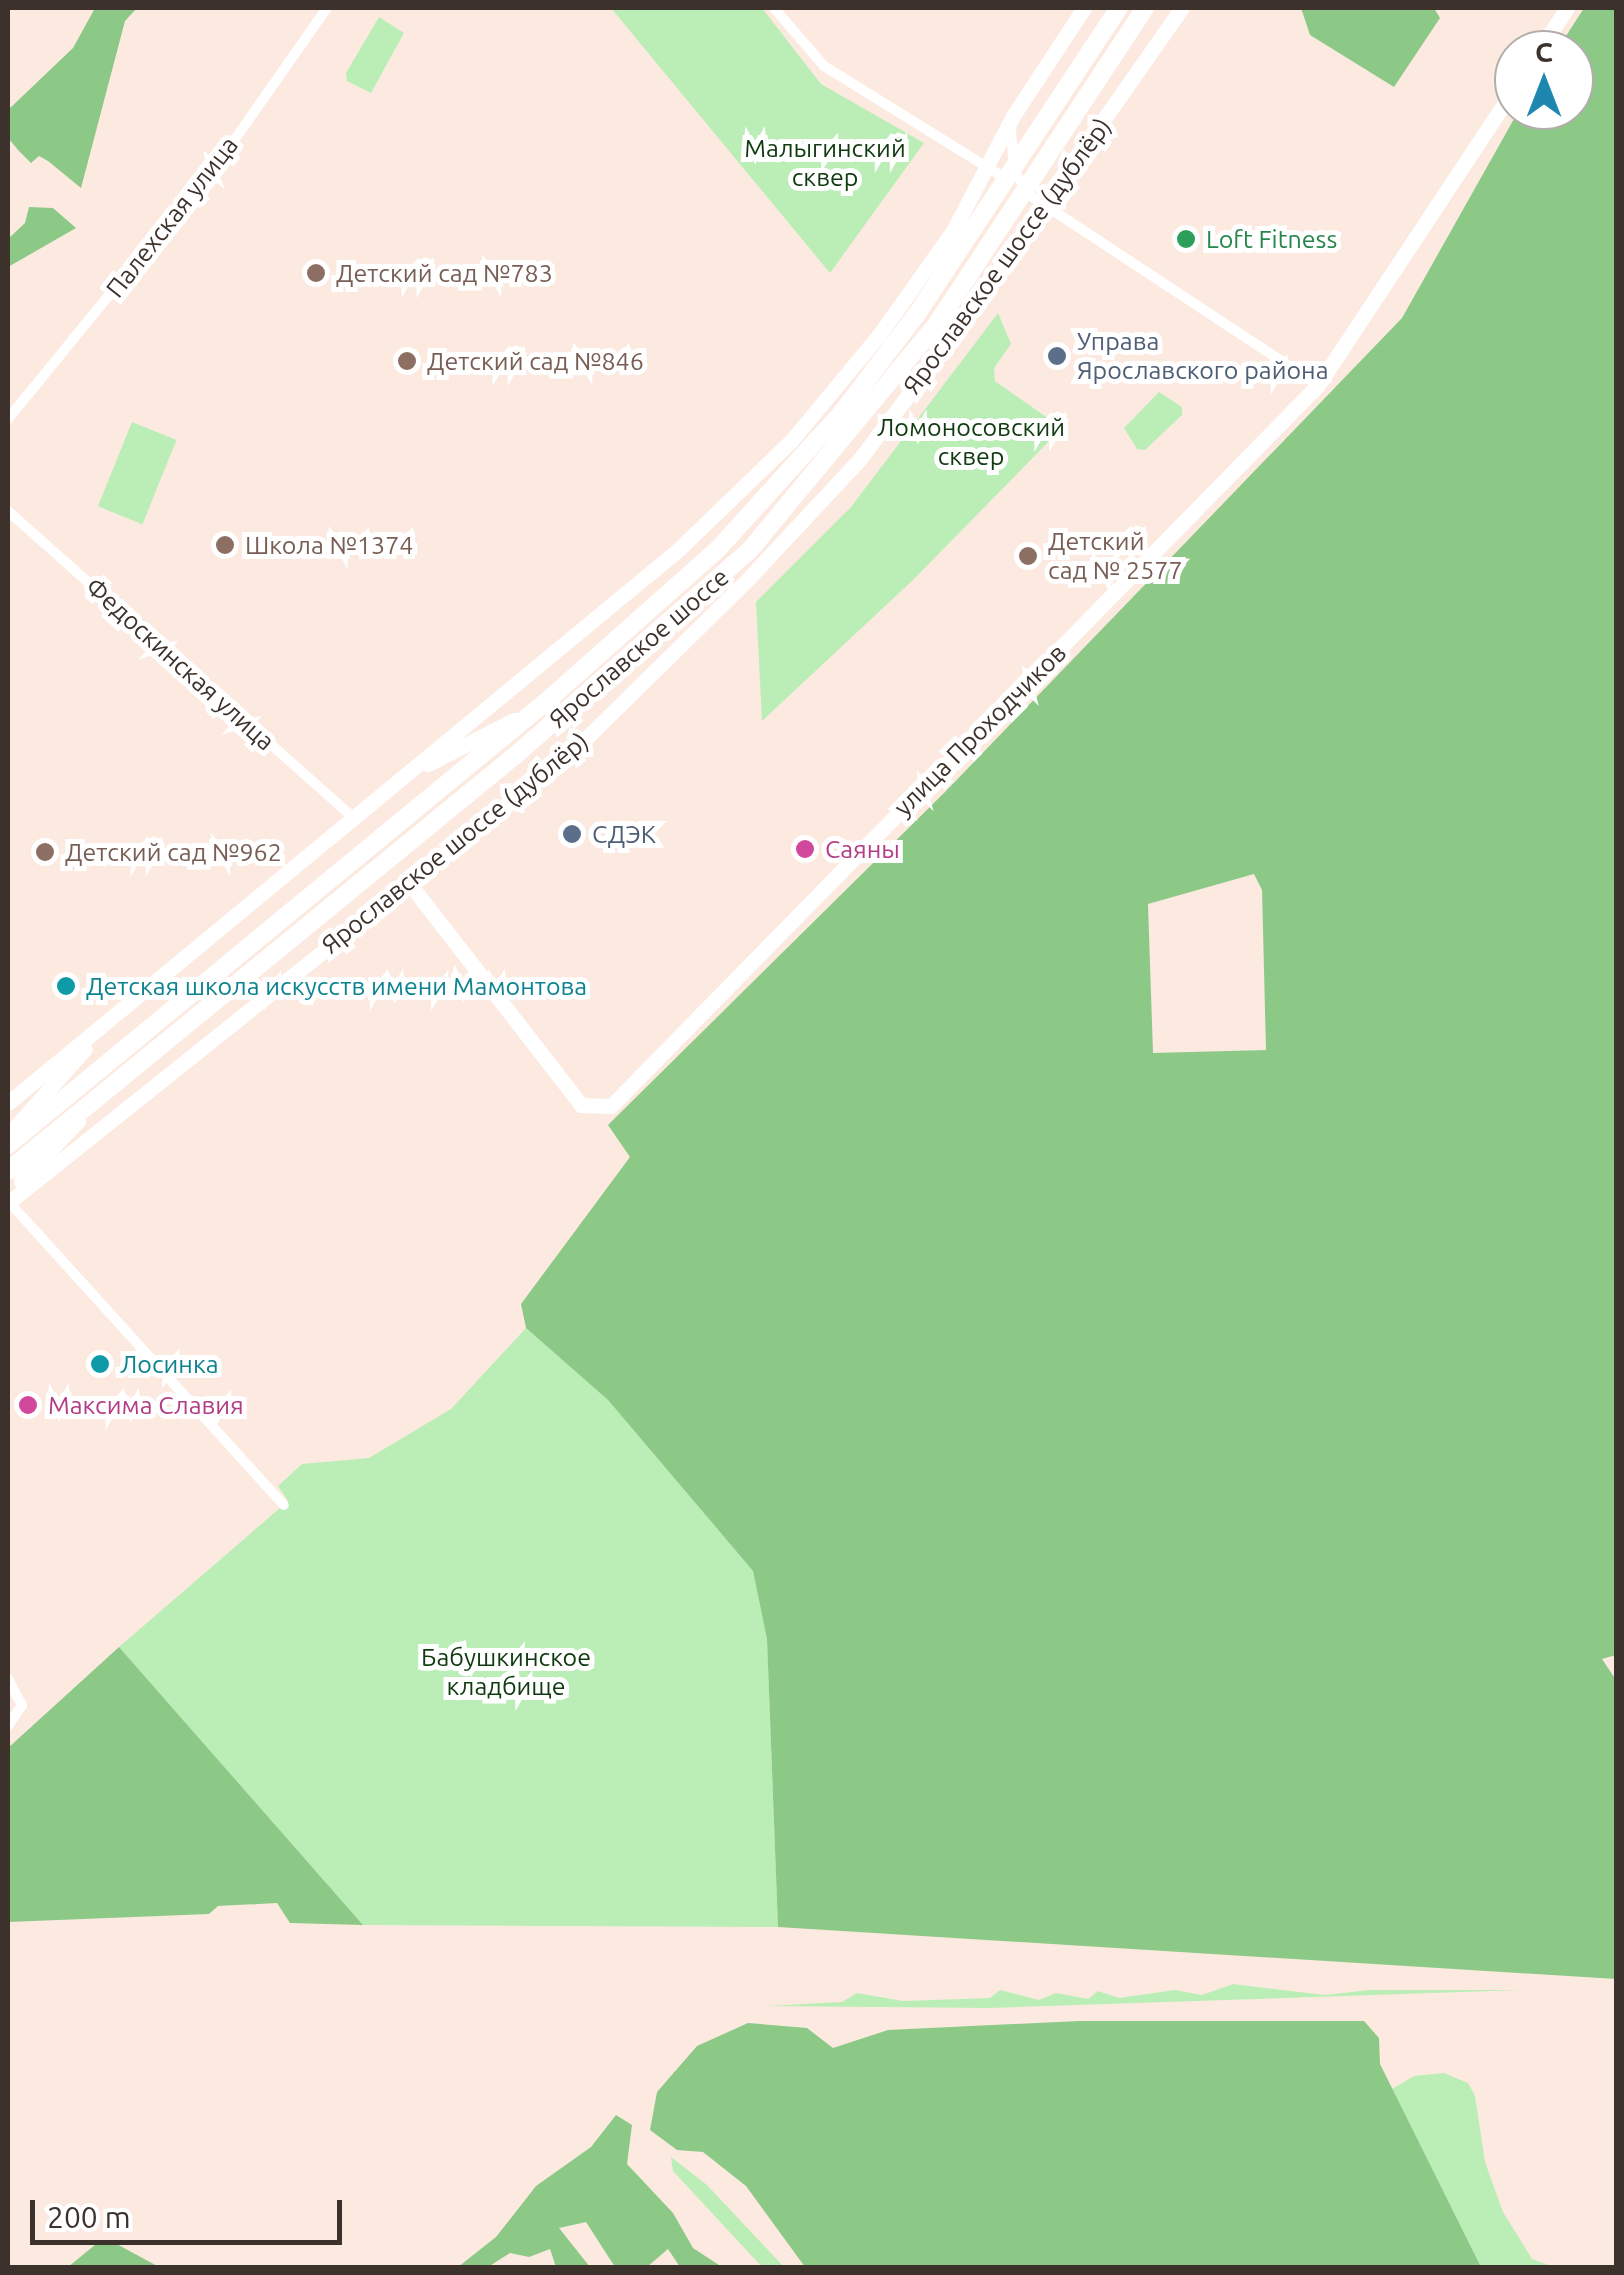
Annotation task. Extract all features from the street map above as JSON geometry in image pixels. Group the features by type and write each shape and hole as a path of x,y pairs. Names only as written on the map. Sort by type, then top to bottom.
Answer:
{"main road":[{"name":"Ярославское шоссе","path":"8,1145 548,700 718,549 805,454 918,314 1119,8"},
{"name":"Ярославское шоссе","path":"8,1171 626,663 749,550 822,468 936,325 1145,8"}],"street":[{"name":"Палехская улица","path":"8,420 226,152 327,8"},
{"path":"774,8 824,66 988,165 1037,202 1318,385"},
{"path":"8,1102 740,493 879,335 952,232 1013,116 1084,8"},
{"name":"Ярославское шоссе (дублёр)","path":"8,1202 570,755 748,580 859,460 1003,265 1037,202 1182,8"},
{"path":"1552,30 1567,8"},
{"path":"1013,116 1012,160 1037,202"},
{"name":"улица Проходчиков","path":"409,883 581,1105 611,1106 1318,385 1494,118"},
{"path":"952,232 972,222 994,224 1005,242 1003,265"},
{"name":"Федоскинская улица","path":"8,511 353,817"},
{"path":"406,774 548,700"},
{"path":"8,1135 109,1018"},
{"path":"8,1194 102,1093"},
{"path":"8,1202 284,1505"},
{"path":"8,1680 22,1705 8,1726"}],"green space":[{"path":"95,8 137,8 125,21 81,188 48,161 39,156 31,163 19,151 8,138 8,110 73,48"},
{"name":"Малыгинский сквер","path":"611,8 762,8 821,84 924,143 830,273"},
{"path":"1301,8 1434,8 1440,18 1394,87 1310,35"},
{"path":"1584,8 1616,8 1616,1655 1602,1659 1616,1680 1616,1979 778,1927 767,1639 753,1571 608,1400 526,1328 521,1304 630,1157 608,1125 945,792 1402,318 1508,130 1594,130 1594,30 1570,30","holes":["1254,874 1262,890 1266,1050 1153,1053 1148,904"]},
{"path":"379,17 404,33 371,93 347,81 346,73"},
{"path":"29,207 53,208 76,228 8,267 8,239 25,223"},
{"name":"Ломоносовский сквер","path":"998,313 1011,344 994,368 995,381 1062,428 913,580 762,721 756,602 851,507"},
{"path":"1159,392 1182,407 1182,415 1145,450 1137,449 1124,428"},
{"path":"132,422 177,440 142,524 98,506"},
{"name":"Бабушкинское кладбище","path":"526,1328 608,1400 753,1571 767,1638 778,1927 363,1925 119,1647 288,1501 278,1486 302,1464 369,1458 451,1409"},
{"path":"119,1647 363,1925 290,1923 277,1903 218,1906 209,1914 8,1922 8,1748"},
{"path":"1233,1984 1325,1995 1369,1990 1522,1990 990,2008 767,2006 842,2002 857,1993 903,2001 990,1998 1000,1990 1039,2000 1056,1993 1088,1999 1098,1991 1119,1998 1175,1990 1202,1995"},
{"path":"1079,2021 1364,2021 1379,2038 1380,2064 1481,2267 805,2267 746,2186 703,2152 677,2150 650,2130 657,2092 697,2046 748,2023 807,2028 833,2048 888,2030"},
{"path":"1444,2073 1468,2083 1475,2096 1485,2162 1503,2212 1532,2259 1555,2267 1481,2267 1392,2089 1414,2076"},
{"path":"616,2115 632,2125 627,2164 673,2213 693,2248 722,2267 680,2267 668,2249 647,2267 615,2267 586,2222 559,2228 590,2267 556,2267 550,2249 529,2257 510,2253 488,2267 458,2267 496,2237 536,2186 591,2147"},
{"path":"671,2157 707,2185 784,2267 762,2267 673,2171"},
{"path":"101,2240 113,2242 159,2267 68,2267"}],"place":[{"name":"Loft Fitness","path":"1186,239"},
{"name":"Детский сад №783","path":"316,273"},
{"name":"Управа Ярославского района","path":"1057,356"},
{"name":"Детский сад №846","path":"407,361"},
{"name":"Школа №1374","path":"225,545"},
{"name":"Детский сад № 2577","path":"1028,556"},
{"name":"СДЭК","path":"572,834"},
{"name":"Саяны","path":"805,849"},
{"name":"Детский сад №962","path":"45,852"},
{"name":"Детская школа искусств имени Мамонтова","path":"66,986"},
{"name":"Лосинка","path":"100,1364"},
{"name":"Максима Славия","path":"28,1405"}]}
